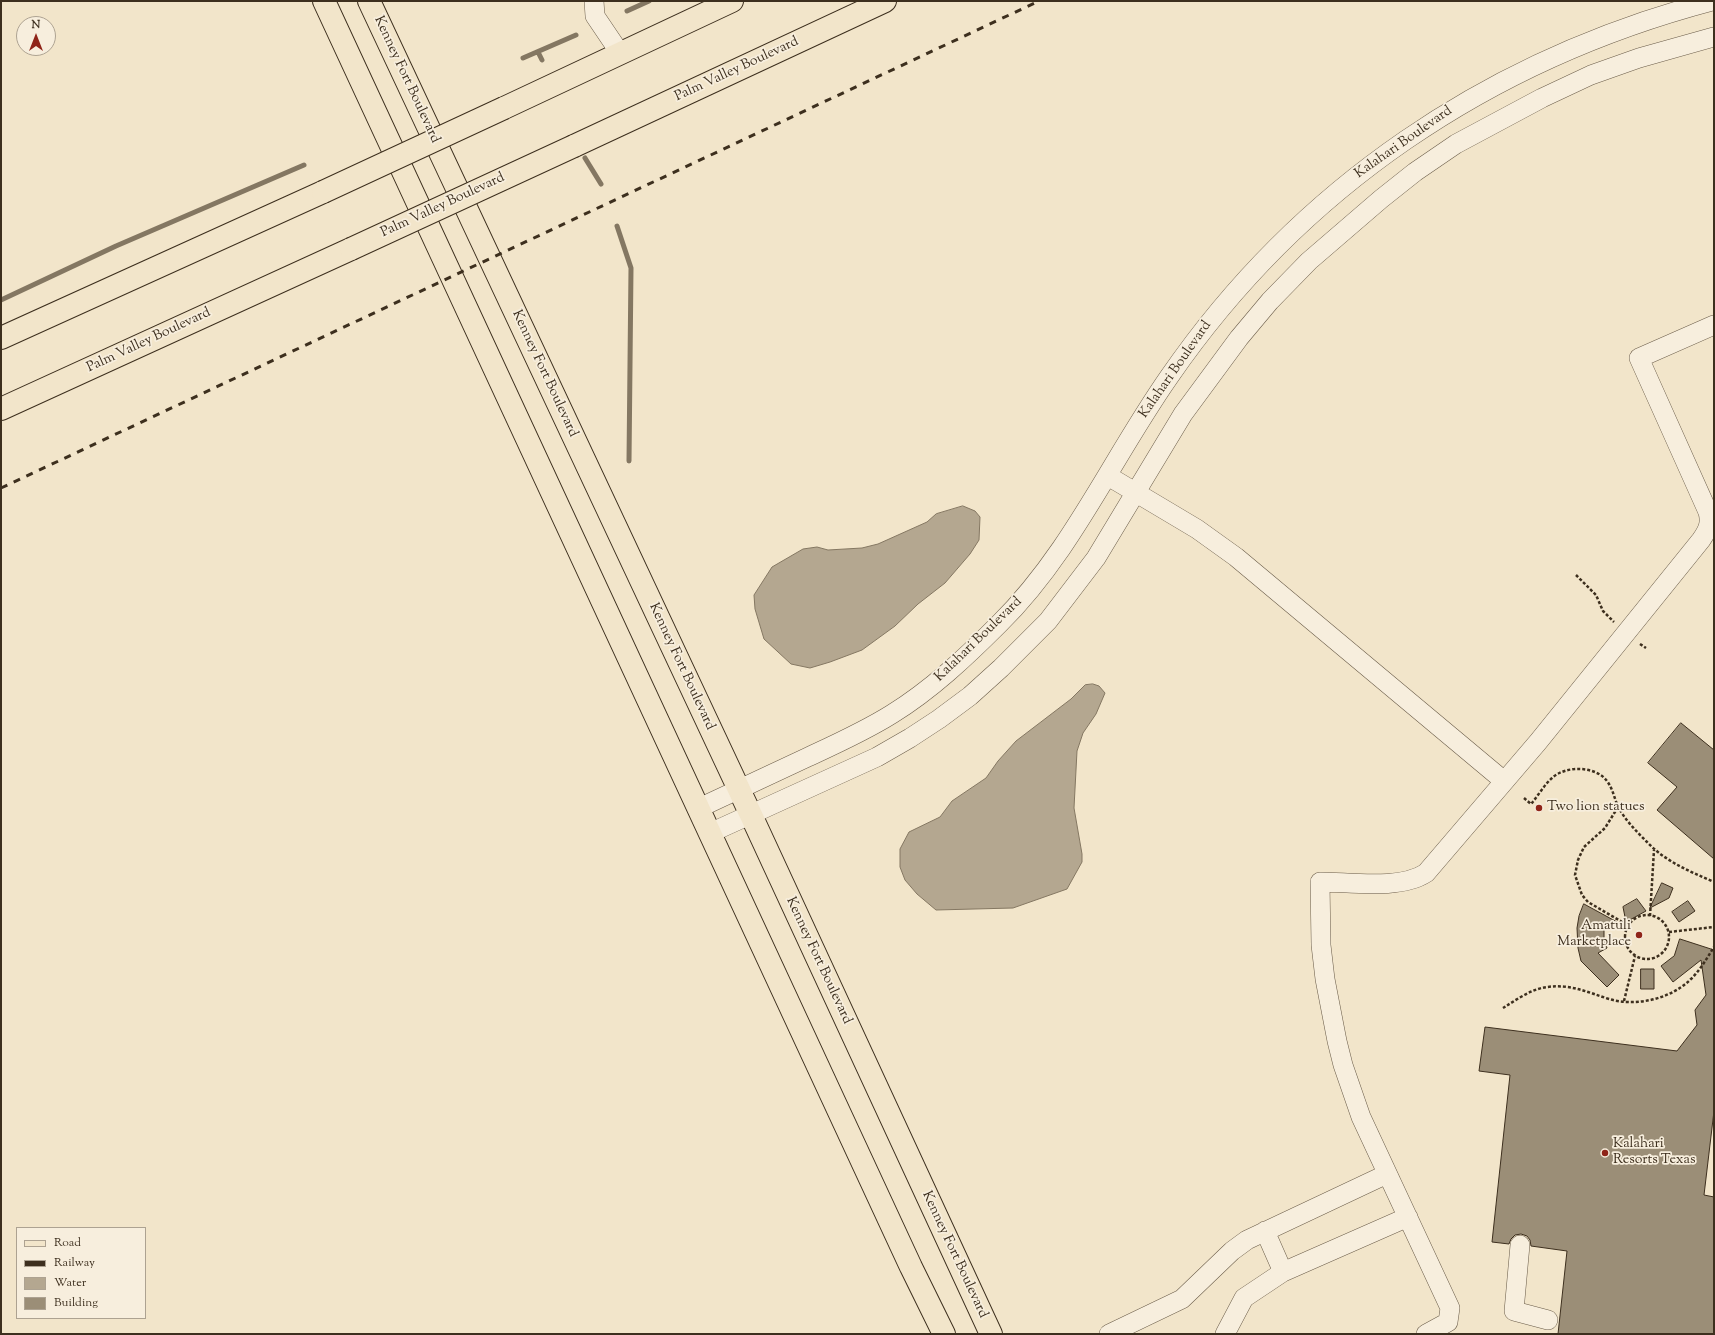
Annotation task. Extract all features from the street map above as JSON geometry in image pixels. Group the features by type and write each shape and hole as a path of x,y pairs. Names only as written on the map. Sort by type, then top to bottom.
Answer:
{"main road":[{"path":"324,1 944,1334"},
{"name":"Kenney Fort Boulevard","path":"369,1 751,815 990,1334"},
{"path":"1,338 323,192 732,1"},
{"name":"Palm Valley Boulevard","path":"1,409 351,249 885,1"}],"street":[{"path":"594,1 595,16 620,54"},
{"name":"Kalahari Boulevard","path":"699,808 860,732 890,715 918,697 1000,624 1064,547 1165,382 1212,320 1274,250 1331,196 1359,173 1436,119 1481,92 1525,70 1590,41 1634,24 1712,1"},
{"path":"710,833 877,757 910,738 970,696 1028,642 1069,595 1096,558 1183,414 1214,370 1270,301 1309,261 1381,198 1415,172 1456,144 1542,98 1591,75 1684,44 1714,37"},
{"path":"1426,1334 1448,1322 1450,1308 1387,1174 1351,1091 1337,1041 1325,979 1321,945 1320,882 1396,884 1419,878 1433,866 1538,742 1706,533 1710,520 1708,512 1639,358 1714,325"},
{"path":"1108,476 1197,529 1236,557 1504,781"},
{"path":"1109,1334 1182,1299 1247,1240 1387,1174"},
{"path":"1225,1334 1244,1298 1283,1272 1408,1217"},
{"path":"1265,1231 1283,1272"},
{"path":"1520,1245 1514,1311 1548,1320"}],"path":[{"path":"1576,575 1596,595 1603,611 1619,626"},
{"path":"1524,798 1531,804 1552,777 1562,772 1586,769 1597,773 1606,780 1613,790 1618,806 1654,849 1674,864 1714,882"},
{"path":"1618,806 1605,828 1584,847 1578,860 1575,875 1582,895 1588,902 1628,926"},
{"path":"1650,916 1654,849"},
{"path":"1643,916 1658,918 1664,922 1669,932 1669,943 1661,955 1647,960 1635,956 1626,944 1625,937 1628,926 1636,919 1643,916"},
{"path":"1669,932 1714,927"},
{"path":"1503,1008 1523,995 1545,987 1564,986 1580,988 1610,999 1624,1001 1648,1001 1675,991 1691,979 1703,965 1714,947"},
{"path":"1624,1001 1635,956"}],"water":[{"path":"963,506 975,511 980,517 979,540 970,554 945,583 918,604 895,626 862,650 810,668 791,664 764,639 755,609 754,595 772,567 803,549 817,547 828,550 862,548 878,544 927,522 936,514"},
{"path":"1093,684 1099,686 1105,693 1096,714 1083,733 1077,751 1074,808 1082,862 1067,889 1013,908 936,910 917,894 905,880 900,867 900,849 909,832 940,817 952,801 986,778 998,761 1016,741 1071,699 1085,685"}],"building":[{"path":"1681,723 1714,750 1714,859 1657,810 1677,787 1648,763"},
{"path":"1662,883 1673,888 1669,898 1650,908"},
{"path":"1637,899 1646,911 1626,922 1623,907"},
{"path":"1688,901 1695,911 1679,922 1672,912"},
{"path":"1584,904 1617,922 1604,925 1604,938 1607,948 1598,953 1619,975 1607,987 1581,961 1578,948 1577,928 1579,916"},
{"name":"Kalahari Resorts Texas","path":"1680,939 1714,950 1714,1111 1704,1195 1714,1197 1714,1334 1558,1334 1567,1251 1531,1246 1530,1240 1527,1236 1521,1234 1515,1235 1509,1244 1492,1242 1510,1075 1479,1071 1485,1027 1677,1051 1697,1025 1695,1010 1706,995 1701,960 1673,982 1661,966 1674,956"},
{"path":"1641,969 1654,969 1654,989 1641,989"}],"waterway":[{"path":"627,11 649,1"},
{"path":"523,58 576,35"},
{"path":"538,52 542,60"},
{"path":"585,158 601,184"},
{"path":"1,300 116,246 304,165"},
{"path":"617,226 631,268 629,461"}],"railway":[{"path":"1,488 1039,1"}],"place":[{"name":"Two lion statues","path":"1539,808"},
{"name":"Amatuli Marketplace","path":"1639,935"},
{"name":"Kalahari Resorts Texas","path":"1605,1153"}]}
